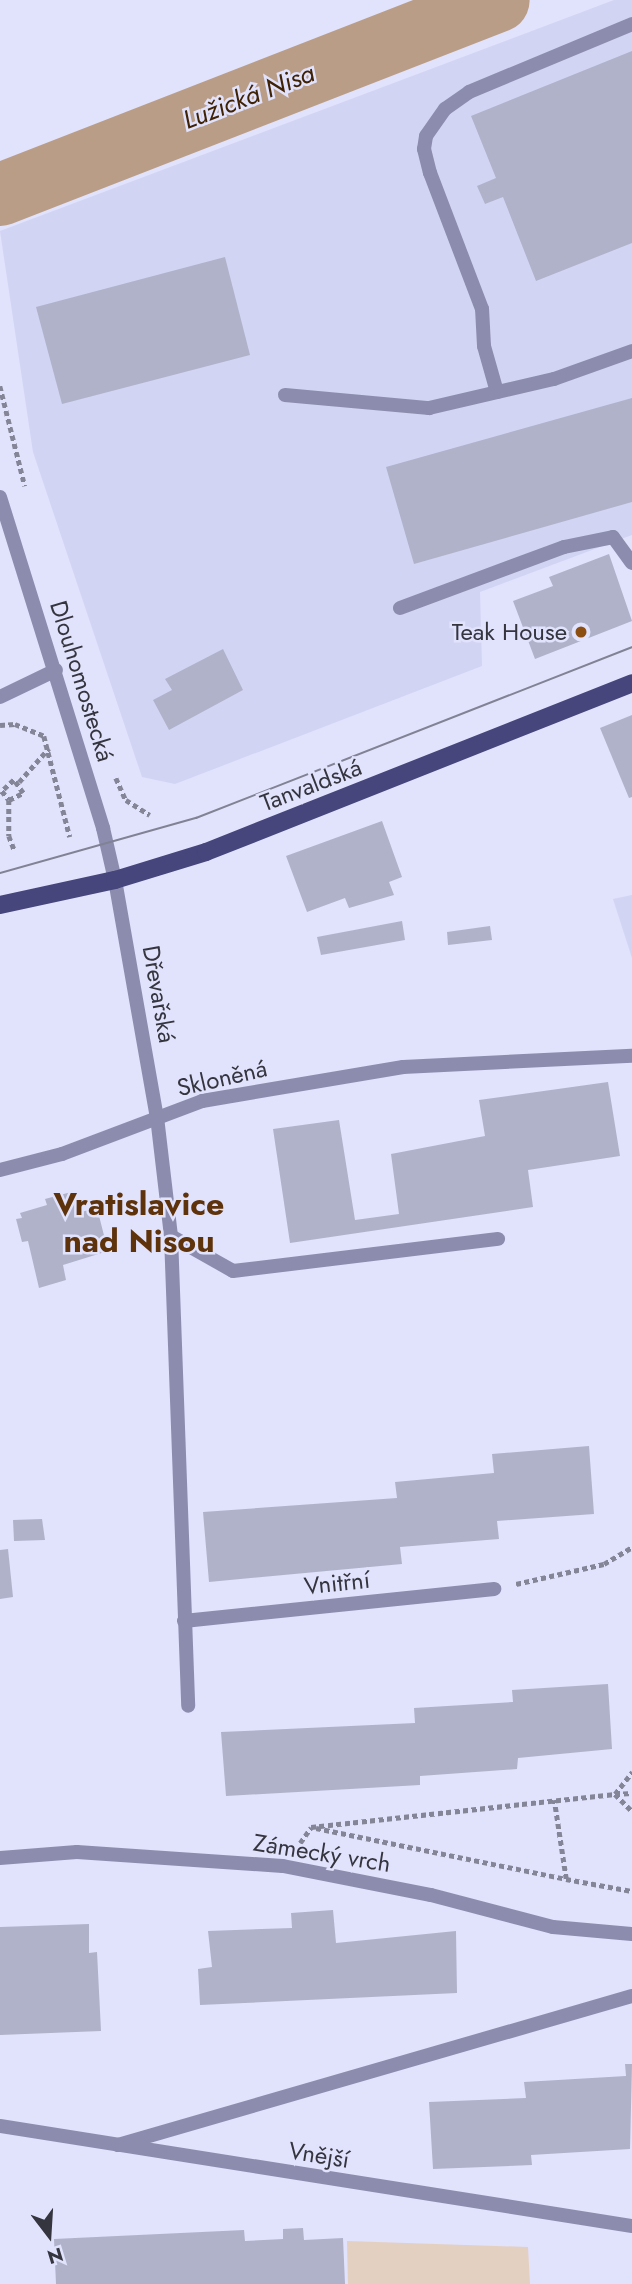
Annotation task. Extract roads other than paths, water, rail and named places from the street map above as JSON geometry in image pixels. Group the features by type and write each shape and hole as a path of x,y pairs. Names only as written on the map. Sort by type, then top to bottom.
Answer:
{"main road":[{"name":"Tanvaldská","path":"0,905 115,880 206,852 632,683"}],"street":[{"path":"497,392 484,346 482,309 430,173 424,149 426,136 445,109 469,92 632,24"},
{"path":"285,395 429,408 554,379 632,351"},
{"name":"Dlouhomostecká","path":"0,497 55,670 115,880"},
{"path":"400,608 576,544 614,537 632,562"},
{"path":"0,697 55,670"},
{"name":"Dřevařská","path":"115,880 157,1118"},
{"name":"Skloněná","path":"188,1706 171,1236 157,1118 202,1101 403,1067 632,1056"},
{"path":"0,1170 62,1154 157,1118"},
{"path":"171,1236 233,1271 498,1239"},
{"name":"Vnitřní","path":"184,1621 494,1589"},
{"name":"Zámecký vrch","path":"0,1858 77,1852 283,1866 431,1895 554,1927 632,1934"},
{"path":"113,2146 632,1996"},
{"name":"Vnější","path":"0,2126 632,2227"}],"waterway":[{"name":"Lužická Nisa","path":"0,194 498,0"}],"tram line":[{"path":"0,873 196,818 632,647"}],"place":[{"name":"Teak House","path":"581,632"}],"district":[{"name":"Vratislavice nad Nisou","path":"139,1224"}]}
